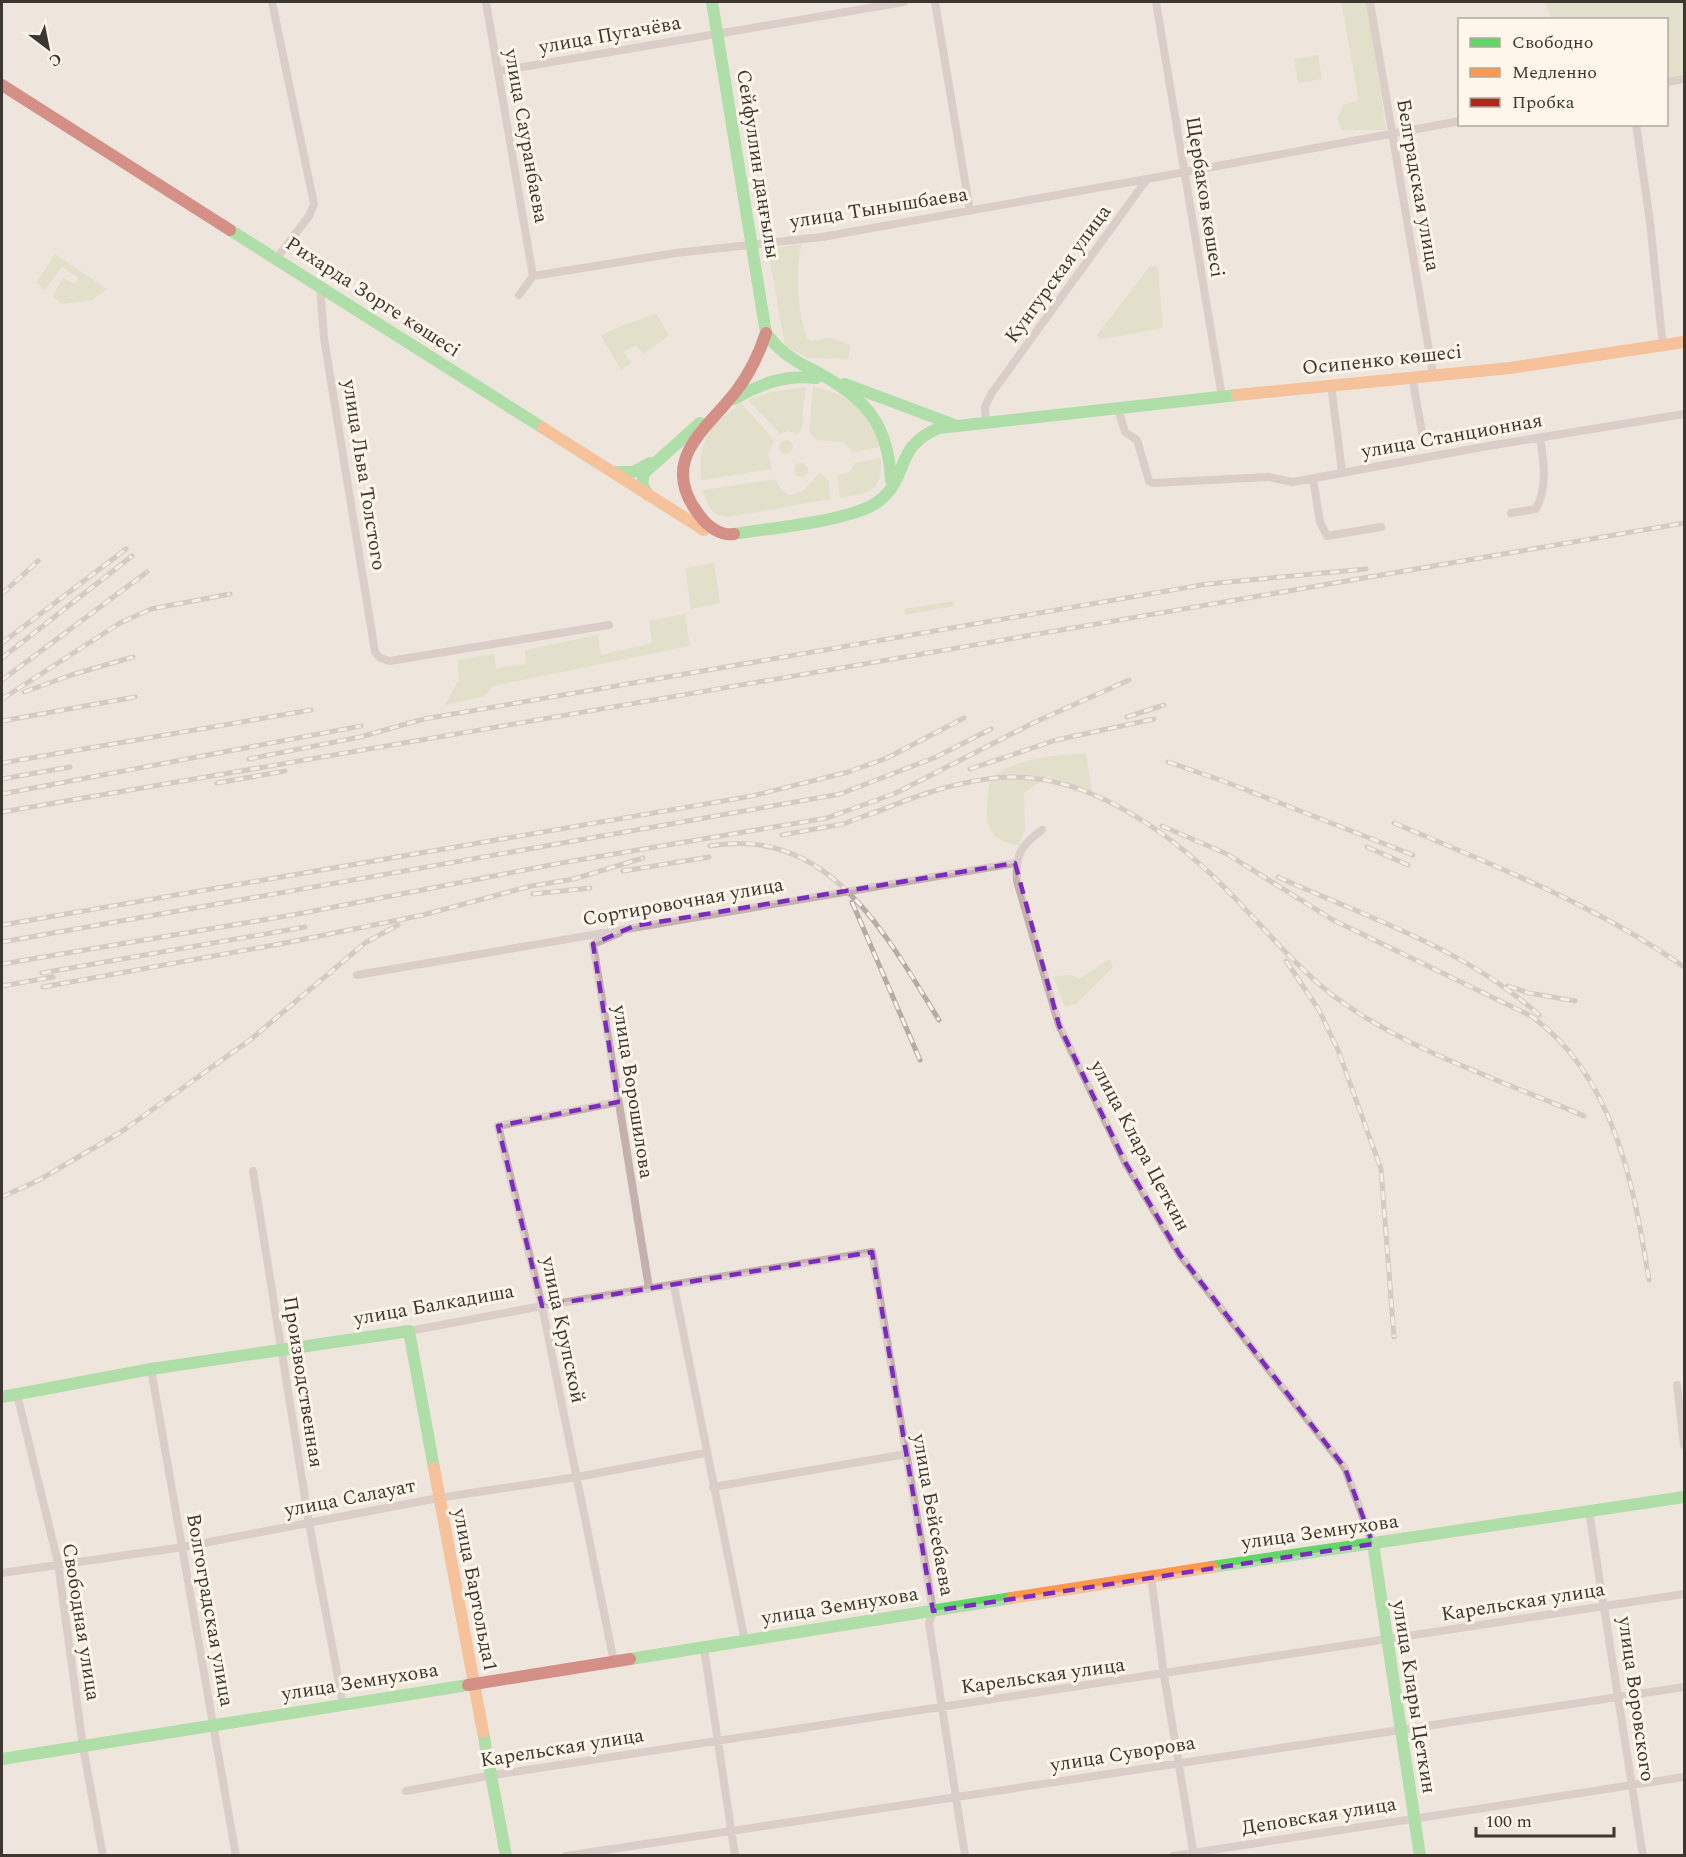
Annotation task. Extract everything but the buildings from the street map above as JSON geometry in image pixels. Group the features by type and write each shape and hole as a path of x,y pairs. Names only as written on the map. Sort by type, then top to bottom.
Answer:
{"main road":[{"name":"Сейфуллин даңғылы","path":"712,2 766,333 782,354 830,380"},
{"name":"Рихарда Зорге көшесі","path":"2,85 649,496 706,531 726,535"},
{"name":"Сейфуллин даңғылы","path":"725,405 755,364 766,333"},
{"name":"Осипенко көшесі","path":"957,425 1331,384 1510,368 1684,342"},
{"path":"649,496 644,489 642,479 648,468 661,456 725,405 747,391 782,378 803,375 830,380 957,425"},
{"path":"830,380 849,391 865,405 882,428 891,454 891,488"},
{"path":"725,405 691,443 686,462 686,477 688,497 698,518 714,531 726,535 861,510 881,500 891,488 916,438 930,431 957,425"},
{"path":"604,468 615,472 633,472 661,456"},
{"name":"улица Балкадиша","path":"2,1397 280,1349 409,1331"},
{"name":"улица Бартольда1","path":"409,1331 473,1684 493,1775 506,1856"},
{"name":"улица Земнухова","path":"2,1759 1150,1576 1684,1497"},
{"name":"улица Клары Цеткин","path":"1373,1544 1420,1856"}],"street":[{"path":"272,2 314,204 309,216 277,258"},
{"name":"улица Сауранбаева","path":"486,2 533,276"},
{"name":"улица Пугачёва","path":"499,71 904,2"},
{"path":"935,2 970,211"},
{"name":"Щербаков көшесі","path":"1156,2 1222,397"},
{"name":"Белградская улица","path":"1370,2 1432,374"},
{"path":"1668,82 1684,79"},
{"path":"1147,179 1458,121"},
{"path":"1636,126 1650,222 1663,345"},
{"name":"улица Тынышбаева","path":"533,276 750,244 822,237 1147,179"},
{"name":"Кунгурская улица","path":"986,423 986,407 991,394 1147,179"},
{"path":"519,295 533,276"},
{"name":"улица Льва Толстого","path":"320,285 324,339 375,652 380,658 390,661 609,625"},
{"path":"1412,376 1422,432"},
{"path":"1331,384 1342,472"},
{"name":"улица Станционная","path":"1118,409 1125,432 1137,440 1151,482 1226,481 1268,477 1293,482 1684,414"},
{"path":"1511,513 1536,509 1539,503 1544,480 1540,438"},
{"path":"1313,479 1320,522 1327,536 1381,527"},
{"path":"1015,862 1019,850 1042,830"},
{"name":"Сортировочная улица","path":"357,975 1015,862"},
{"name":"улица Клара Цеткин","path":"1015,862 1017,881 1059,1025 1125,1161 1180,1255 1345,1468 1373,1544"},
{"name":"улица Ворошилова","path":"634,926 593,944 648,1288"},
{"name":"улица Крупской","path":"614,1662 542,1306 498,1126 618,1102"},
{"name":"Производственная","path":"253,1171 309,1522 343,1704"},
{"name":"улица Балкадиша","path":"409,1331 542,1306 872,1252"},
{"name":"улица Бейсебаева","path":"872,1252 933,1611 929,1623 940,1707 965,1856"},
{"path":"674,1286 705,1453 745,1641"},
{"name":"Волгоградская улица","path":"151,1370 237,1856"},
{"path":"1677,1385 1684,1445"},
{"name":"Свободная улица","path":"17,1394 58,1563 83,1746 103,1856"},
{"name":"улица Салауат","path":"2,1573 58,1563 183,1547 438,1498 577,1477 705,1453"},
{"path":"712,1487 906,1454"},
{"name":"улица Воровского","path":"1589,1512 1620,1697 1643,1856"},
{"path":"1150,1576 1194,1854"},
{"name":"Карельская улица","path":"406,1791 493,1775 719,1740 1164,1675 1684,1594"},
{"path":"704,1648 735,1856"},
{"name":"улица Суворова","path":"566,1856 1180,1761 1684,1687"},
{"name":"Деповская улица","path":"1173,1856 1413,1817 1684,1777"}],"highlighted area":[{"path":"1015,863 1059,1025 1125,1162 1180,1255 1345,1468 1373,1544 933,1611 872,1252 542,1306 498,1126 618,1102 593,944 634,926"}],"green space":[{"path":"1341,2 1367,2 1386,130 1342,130 1337,119 1344,104 1359,101"},
{"path":"1544,2 1684,2 1684,74 1668,78 1668,18 1552,18"},
{"path":"1318,55 1322,79 1298,83 1294,59"},
{"path":"802,244 798,265 798,294 806,333 810,341 830,338 851,345 848,359 808,358 785,346 768,249"},
{"path":"55,254 107,289 92,300 62,304 52,297 63,278 74,284 79,278 62,267 44,291 37,282"},
{"path":"1150,266 1158,267 1163,328 1101,339 1097,335"},
{"path":"656,313 669,336 643,354 636,345 624,352 631,363 621,370 601,336"},
{"path":"806,387 802,416 805,419 799,434 788,431 780,434 748,400 771,392"},
{"path":"813,387 836,394 856,406 872,424 880,447 853,452 844,442 817,440 809,432"},
{"path":"741,403 774,440 768,454 772,469 701,480 701,454 708,435 721,419"},
{"path":"786,440 791,442 793,447 791,452 786,454 781,452 779,447 781,442"},
{"path":"881,458 880,478 873,489 840,498 837,475 850,472 855,463"},
{"path":"801,463 806,465 808,470 806,475 801,477 796,475 794,470 796,465"},
{"path":"820,473 828,480 831,499 729,517 718,515 711,510 703,490 775,479 781,490 790,495 803,491"},
{"path":"714,563 720,603 691,609 685,568"},
{"path":"953,601 954,606 905,615 904,609"},
{"path":"685,614 690,646 493,686 485,696 445,705 459,679 457,660 494,654 496,668 526,664 525,650 598,635 601,655 652,643 649,621"},
{"path":"1086,753 1092,792 1049,776 1024,793 1025,830 1019,845 997,837 988,822 987,801 990,778 1024,762"},
{"path":"1110,959 1113,967 1076,1004 1065,1007 1053,976 1072,975 1079,979"}],"railway":[{"path":"2,812 1684,523"},
{"path":"2,643 126,549"},
{"path":"2,658 132,556"},
{"path":"2,594 38,561"},
{"path":"249,759 360,737 424,719 1207,584 1366,569"},
{"path":"2,680 147,572"},
{"path":"2,699 120,623 151,609 230,594"},
{"path":"24,692 71,675 133,657"},
{"path":"2,964 298,914 561,863 827,818 896,793 1033,723 1129,680"},
{"path":"2,721 135,697"},
{"path":"1127,717 1164,705"},
{"path":"2,763 311,710"},
{"path":"2,925 752,796 848,772 887,758 964,718"},
{"path":"970,769 1056,740 1154,719"},
{"path":"2,794 361,726"},
{"path":"2,942 840,794 936,757 991,729"},
{"path":"1168,762 1226,782 1413,855"},
{"path":"2,779 70,767"},
{"path":"217,783 285,771"},
{"path":"869,815 930,792 962,783 995,778 1027,778 1059,783 1090,793 1150,826 1203,866 1303,969 1331,994 1359,1014 1453,1062 1584,1116"},
{"path":"782,835 843,824 875,812"},
{"path":"1394,823 1580,905 1684,967"},
{"path":"1162,826 1227,854 1333,920 1531,1016 1559,1040 1582,1069 1601,1101 1616,1135 1636,1207 1649,1280"},
{"path":"710,846 752,844 789,852 821,869 849,893 875,922 939,1020"},
{"path":"1367,847 1408,865"},
{"path":"623,871 709,857"},
{"path":"43,987 285,943 423,915 531,886 574,879 643,858"},
{"path":"1278,877 1448,953 1480,971 1539,1015"},
{"path":"533,894 590,888"},
{"path":"852,902 920,1060"},
{"path":"2,1197 39,1180 121,1132 250,1040 365,943 398,925"},
{"path":"42,973 305,927"},
{"path":"1286,961 1319,1010 1338,1050 1381,1169 1394,1337"},
{"path":"2,986 53,977"},
{"path":"1508,986 1529,993 1575,1001"}],"traffic: fast":[{"path":"712,2 766,333 788,356 834,382 861,403 879,428 885,443 891,480"},
{"path":"230,230 543,428"},
{"path":"734,399 774,381 794,377 816,378"},
{"path":"845,384 952,424"},
{"path":"734,534 831,519 867,508 889,492 908,453 915,444 939,428 1237,395"},
{"path":"648,495 642,484 644,473 700,423"},
{"path":"613,472 633,472 650,463"},
{"path":"2,1397 151,1369 409,1331 434,1468"},
{"path":"1212,1567 1684,1497"},
{"path":"1373,1544 1420,1856"},
{"path":"630,1659 1012,1598"},
{"path":"2,1759 468,1685"},
{"path":"483,1732 506,1856"}],"traffic: slow":[{"path":"1237,395 1510,368 1684,342"},
{"path":"543,428 704,530"},
{"path":"434,1468 483,1732"},
{"path":"1012,1598 1212,1567"}],"traffic: jam":[{"path":"2,85 230,230"},
{"path":"734,534 724,534 715,530 700,516 688,496 683,478 684,462 701,433 746,377 766,333"},
{"path":"468,1685 630,1659"}]}
